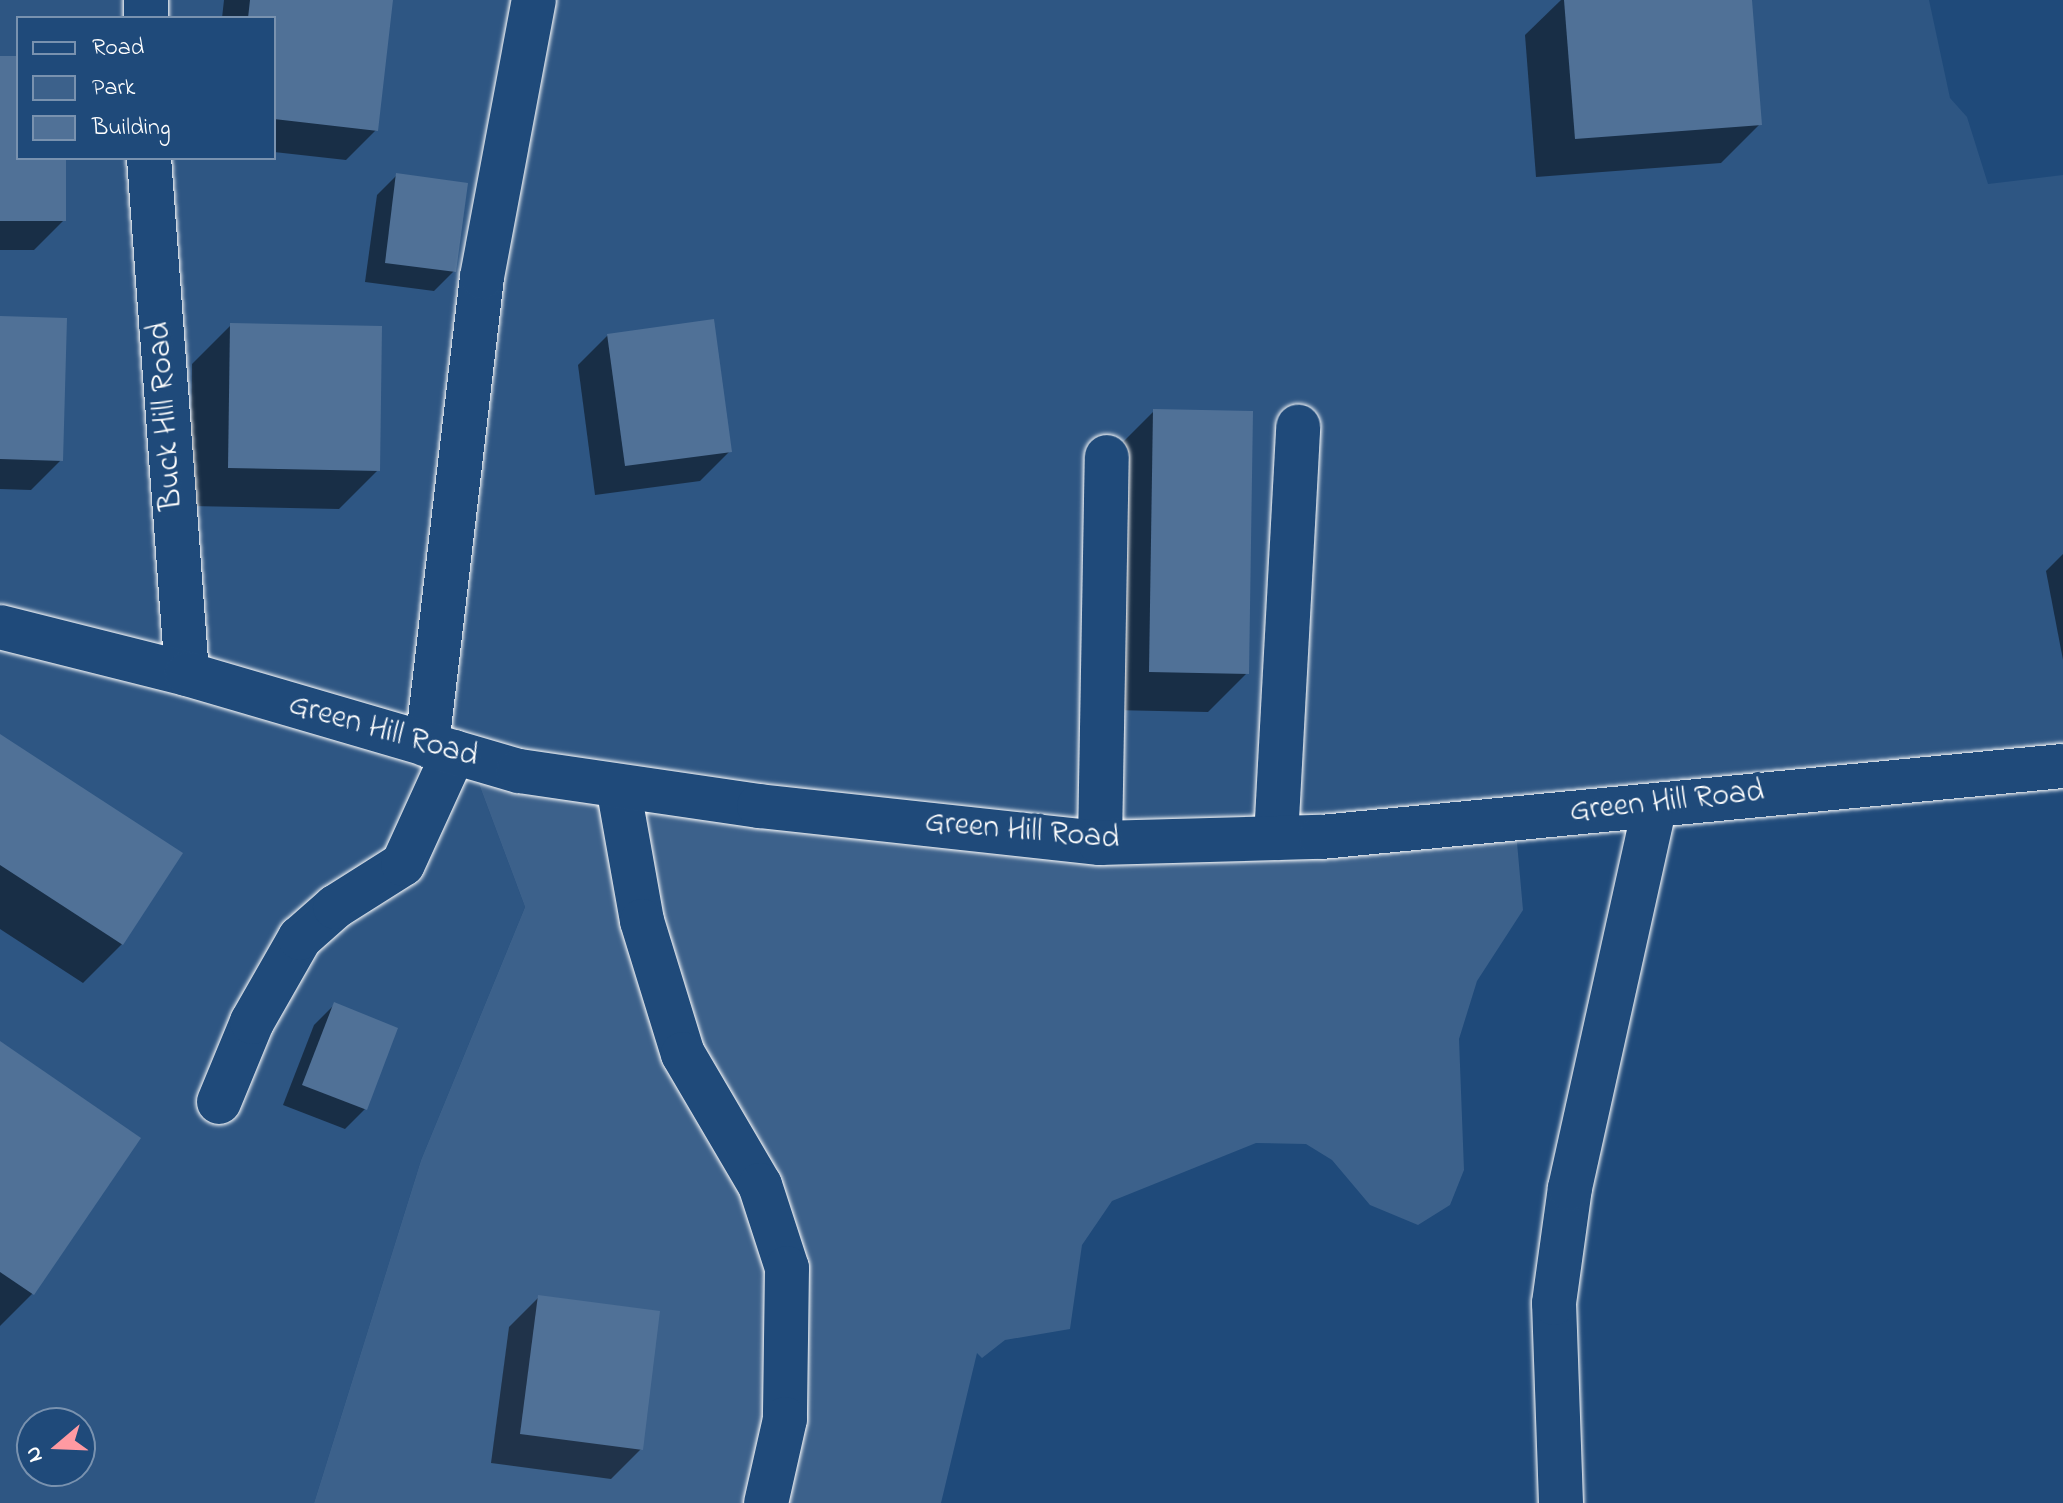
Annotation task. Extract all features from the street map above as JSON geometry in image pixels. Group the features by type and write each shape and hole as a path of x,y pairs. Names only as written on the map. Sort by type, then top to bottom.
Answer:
{"main road":[{"path":"219,1102 252,1022 300,938 335,907 403,864 441,748 482,277 534,0"},
{"name":"Buck Hill Road","path":"149,160 187,674"},
{"path":"1276,838 1298,427"},
{"path":"1100,843 1107,457"},
{"name":"Green Hill Road","path":"0,627 187,674 519,771 618,786 1100,843 1276,838 2063,766"},
{"path":"618,786 642,921 683,1054 760,1185 787,1268 785,1419 766,1503"},
{"path":"1561,1503 1554,1303 1570,1188 1655,805"}],"shaded area":[{"path":"0,0 1929,0 1950,98 1967,117 1988,184 2063,175 2063,763 1232,839 473,768 525,907 421,1160 314,1503 0,1503"}],"green space":[{"path":"473,768 1013,837 1515,820 1523,910 1477,981 1459,1039 1464,1170 1450,1205 1418,1225 1370,1205 1332,1160 1306,1144 1256,1143 1112,1201 1082,1245 1070,1329 1005,1340 982,1358 977,1353 941,1503 314,1503 421,1160 525,907"}],"building":[{"path":"250,0 393,0 378,131 276,119 276,16 248,16"},
{"path":"1564,0 1752,0 1762,125 1575,139"},
{"path":"0,56 16,56 16,160 66,160 66,221 0,221"},
{"path":"396,173 468,183 456,272 385,263"},
{"path":"0,316 67,318 63,461 0,459"},
{"path":"714,319 732,452 625,466 607,334"},
{"path":"230,323 382,326 380,471 228,468"},
{"path":"1153,409 1253,411 1249,674 1149,672"},
{"path":"0,734 183,853 123,945 0,865"},
{"path":"334,1002 398,1028 367,1110 302,1085"},
{"path":"0,1041 141,1138 34,1295 0,1272"},
{"path":"538,1295 660,1311 643,1450 520,1434"}]}
